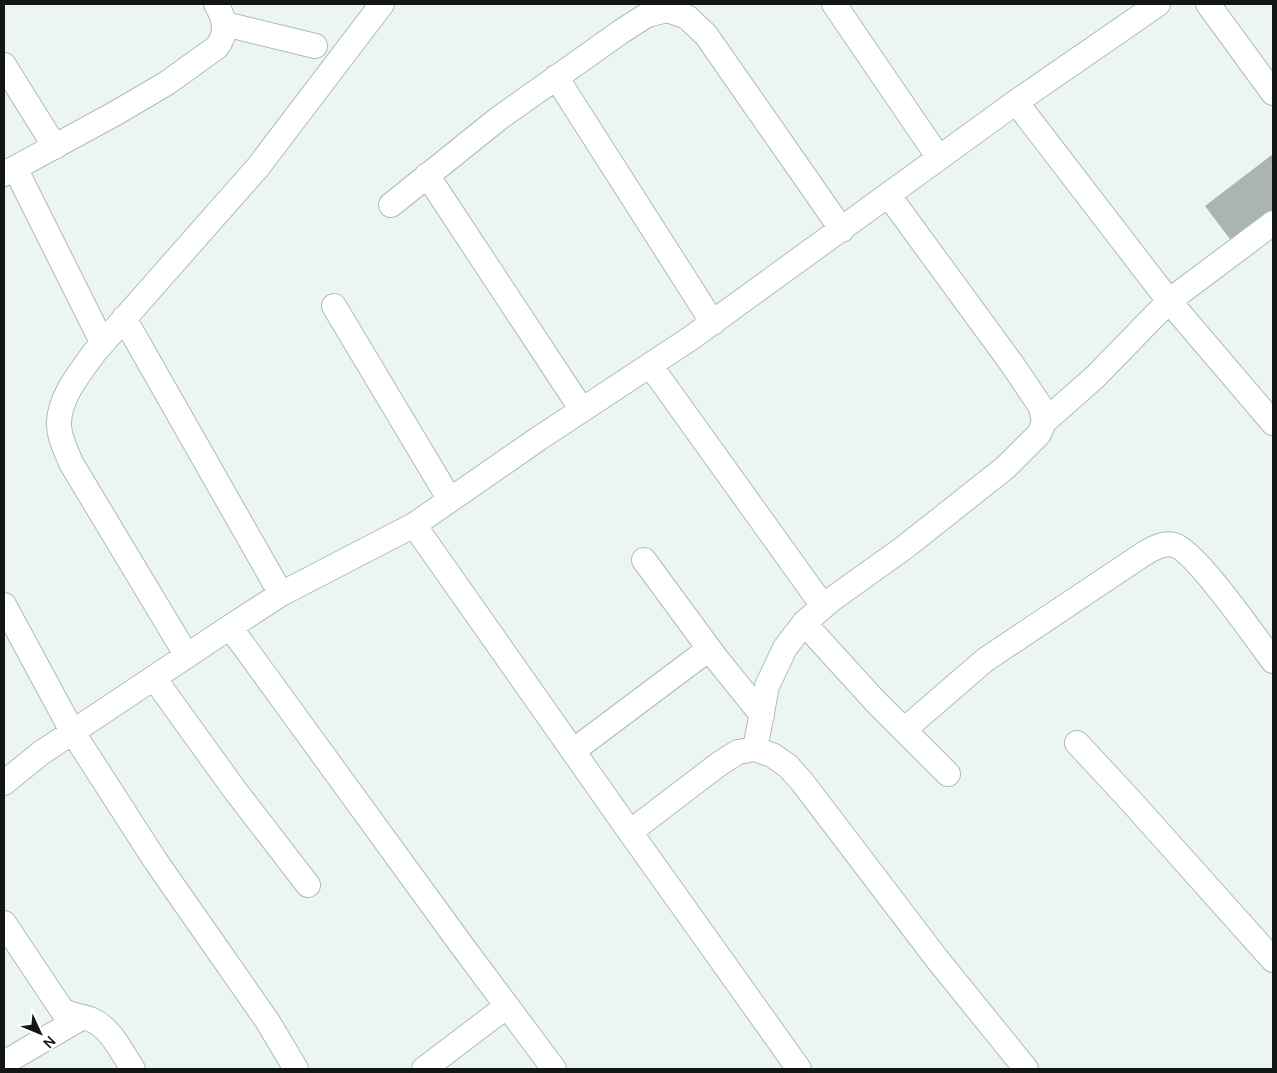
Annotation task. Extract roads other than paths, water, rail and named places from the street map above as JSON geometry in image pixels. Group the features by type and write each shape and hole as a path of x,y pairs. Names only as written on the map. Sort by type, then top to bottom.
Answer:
{"street":[{"path":"187,656 71,463 62,442 58,423 63,401 76,378 102,342 147,294 258,167 382,4"},
{"path":"834,4 939,158"},
{"path":"4,783 72,731 281,594 414,525 713,323 1016,102 1158,4"},
{"path":"1208,4 1273,93"},
{"path":"391,205 498,119 556,77 647,15 666,10 687,17 706,35 842,230"},
{"path":"102,342 9,171 167,83 217,47 222,40 221,14 315,46"},
{"path":"4,64 54,147"},
{"path":"556,77 713,323"},
{"path":"1016,102 1169,301 1273,423"},
{"path":"428,175 582,410"},
{"path":"889,196 1012,364 1041,407 1044,422"},
{"path":"755,749 767,686 785,648 804,623 823,606 905,547 1006,467 1039,434 1044,422 1095,377 1169,301 1273,223"},
{"path":"334,306 450,500"},
{"path":"124,318 281,594"},
{"path":"650,365 823,606"},
{"path":"414,525 799,1069"},
{"path":"904,730 985,660 1145,553 1160,545 1174,545 1187,554 1208,576 1273,662"},
{"path":"644,560 709,649 762,715"},
{"path":"4,605 72,731 155,860 268,1022 296,1069"},
{"path":"804,623 875,701 948,774"},
{"path":"230,627 554,1069"},
{"path":"573,751 709,649"},
{"path":"154,678 234,789 308,885"},
{"path":"1077,743 1273,960"},
{"path":"630,832 718,764 738,752 755,749 772,755 788,766 802,783 937,959 1026,1069"},
{"path":"4,923 62,1010 100,1025 114,1041 133,1069"},
{"path":"424,1069 507,1006"},
{"path":"4,1063 81,1018"}]}
